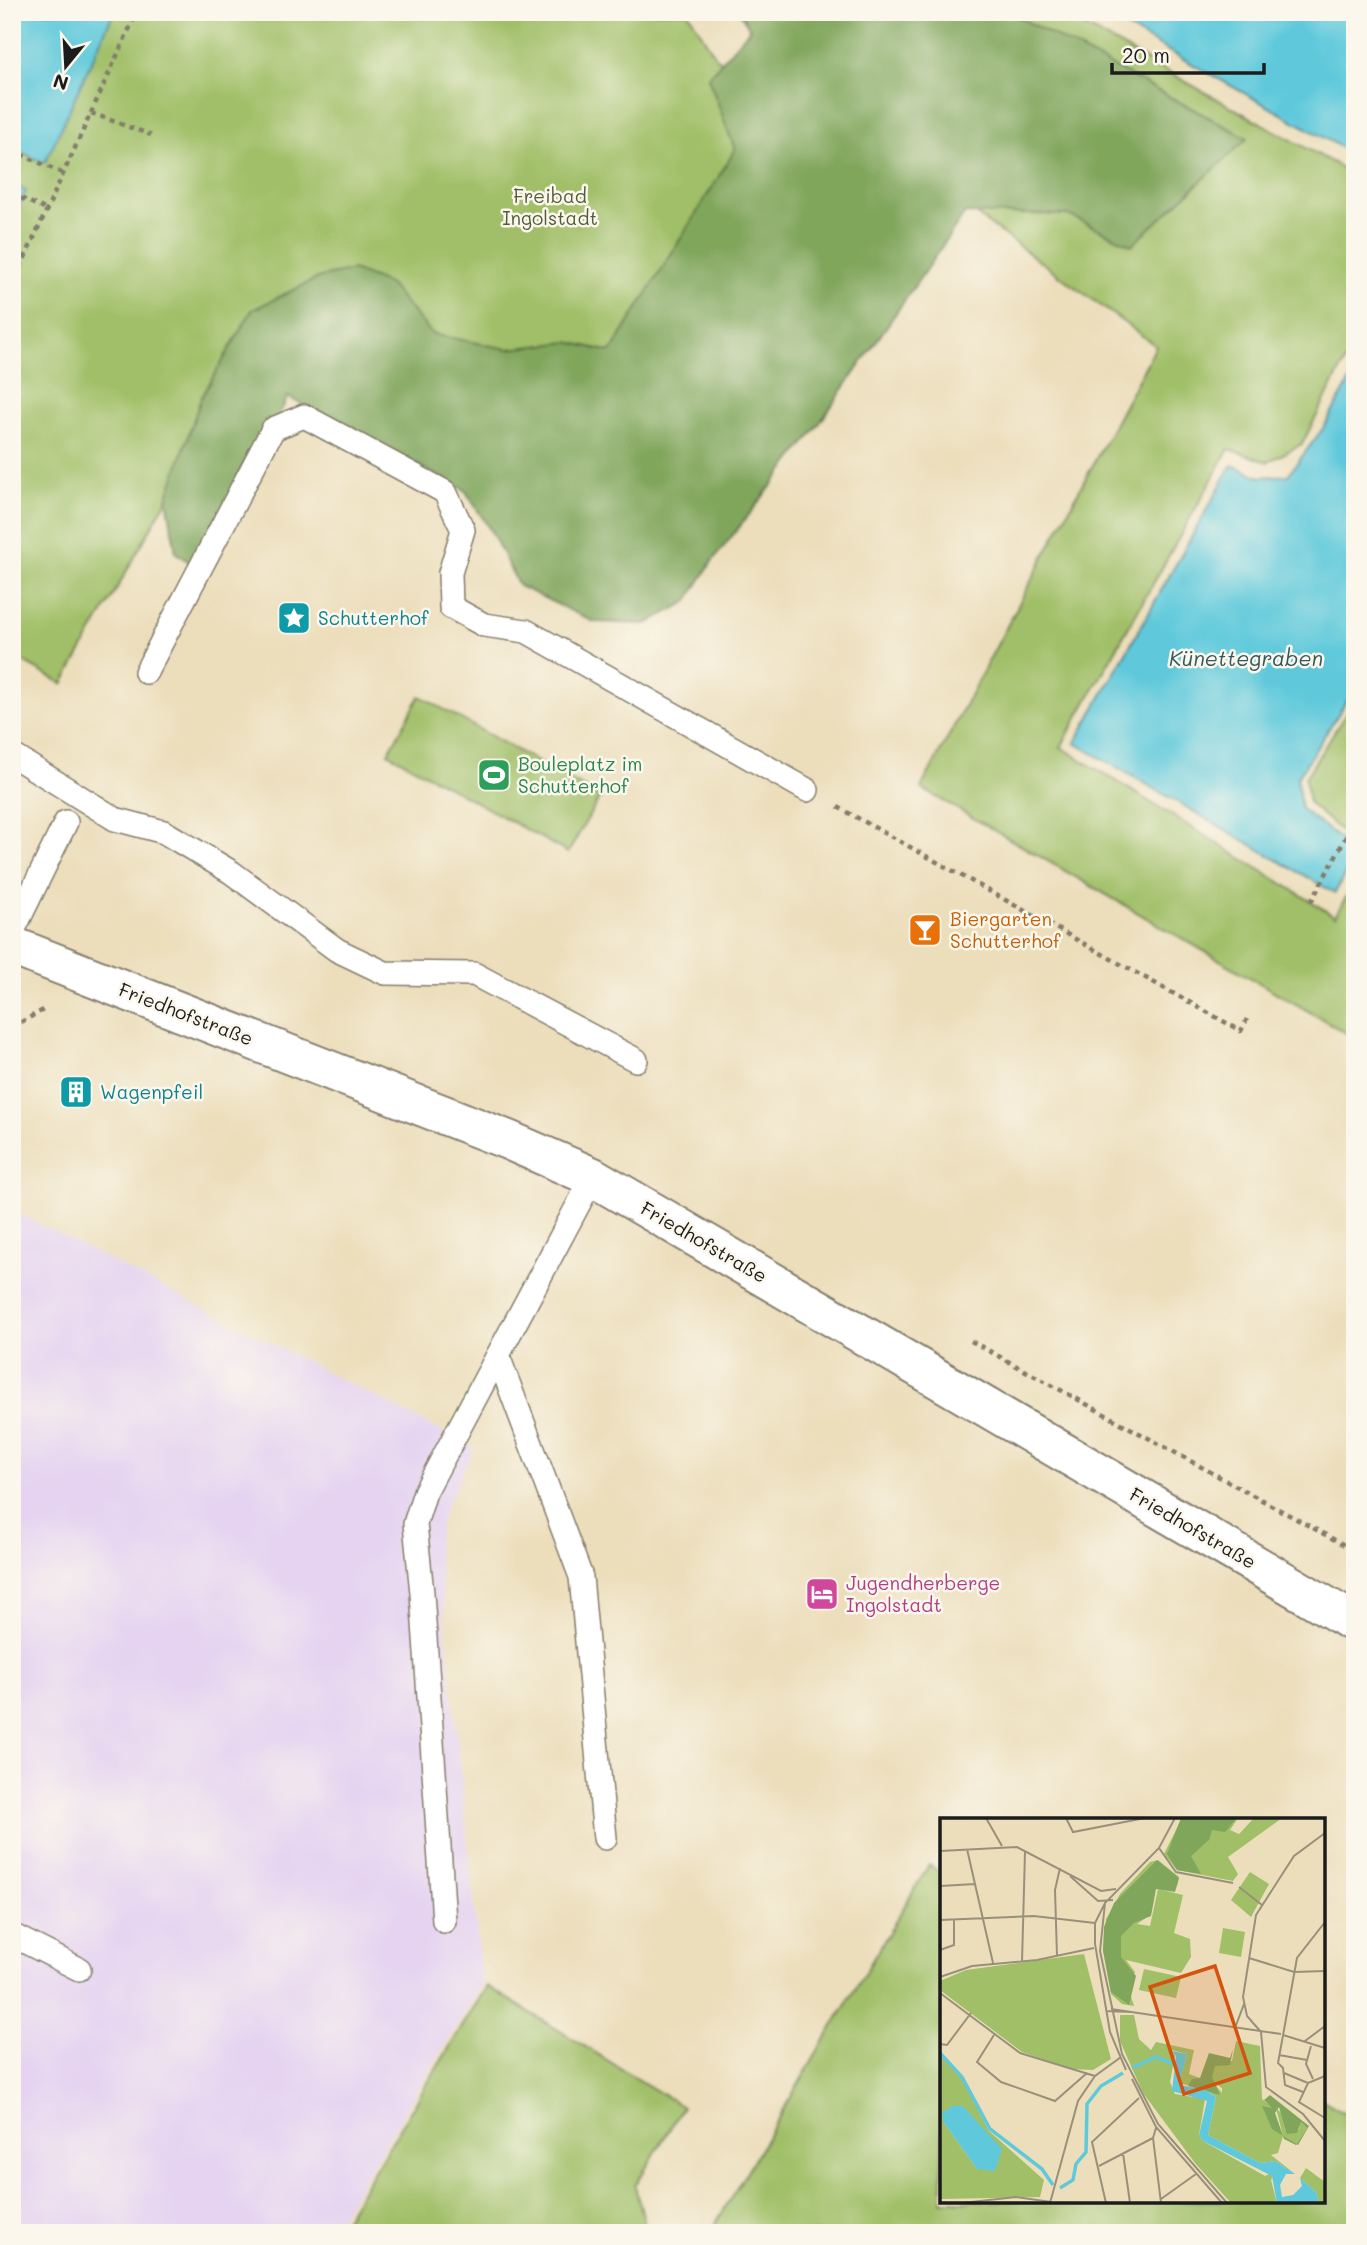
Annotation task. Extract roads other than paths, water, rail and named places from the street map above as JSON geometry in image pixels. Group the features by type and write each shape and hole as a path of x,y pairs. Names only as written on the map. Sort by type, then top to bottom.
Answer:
{"street":[{"name":"Friedhofstraße","path":"12,946 508,1140 593,1177 1355,1623"}],"lane":[{"path":"146,673 273,429 304,416 445,492 463,530 450,573 451,607 484,625 526,631 807,790"},
{"path":"12,755 115,819 164,832 231,872 337,950 373,968 385,973 474,974 636,1060"},
{"path":"12,933 66,822"},
{"path":"444,1921 415,1524 425,1492 593,1177"},
{"path":"498,1356 581,1577 605,1838"},
{"path":"12,1935 79,1969"}],"water":[{"path":"12,12 114,12 45,163 12,148"},
{"path":"1099,12 1355,12 1355,155"},
{"path":"12,185 26,191 12,221"},
{"name":"Künettegraben","path":"1355,372 1355,688 1297,778 1301,809 1355,851 1335,893 1075,743 1232,465 1260,477 1288,475 1324,427"}],"place":[{"name":"Schutterhof","path":"294,618"},
{"name":"Bouleplatz im Schutterhof","path":"494,775"},
{"name":"Biergarten Schutterhof","path":"925,930"},
{"name":"Wagenpfeil","path":"76,1092"},
{"name":"Jugendherberge Ingolstadt","path":"822,1594"}],"park label":[{"name":"Freibad Ingolstadt","path":"550,207"}]}
